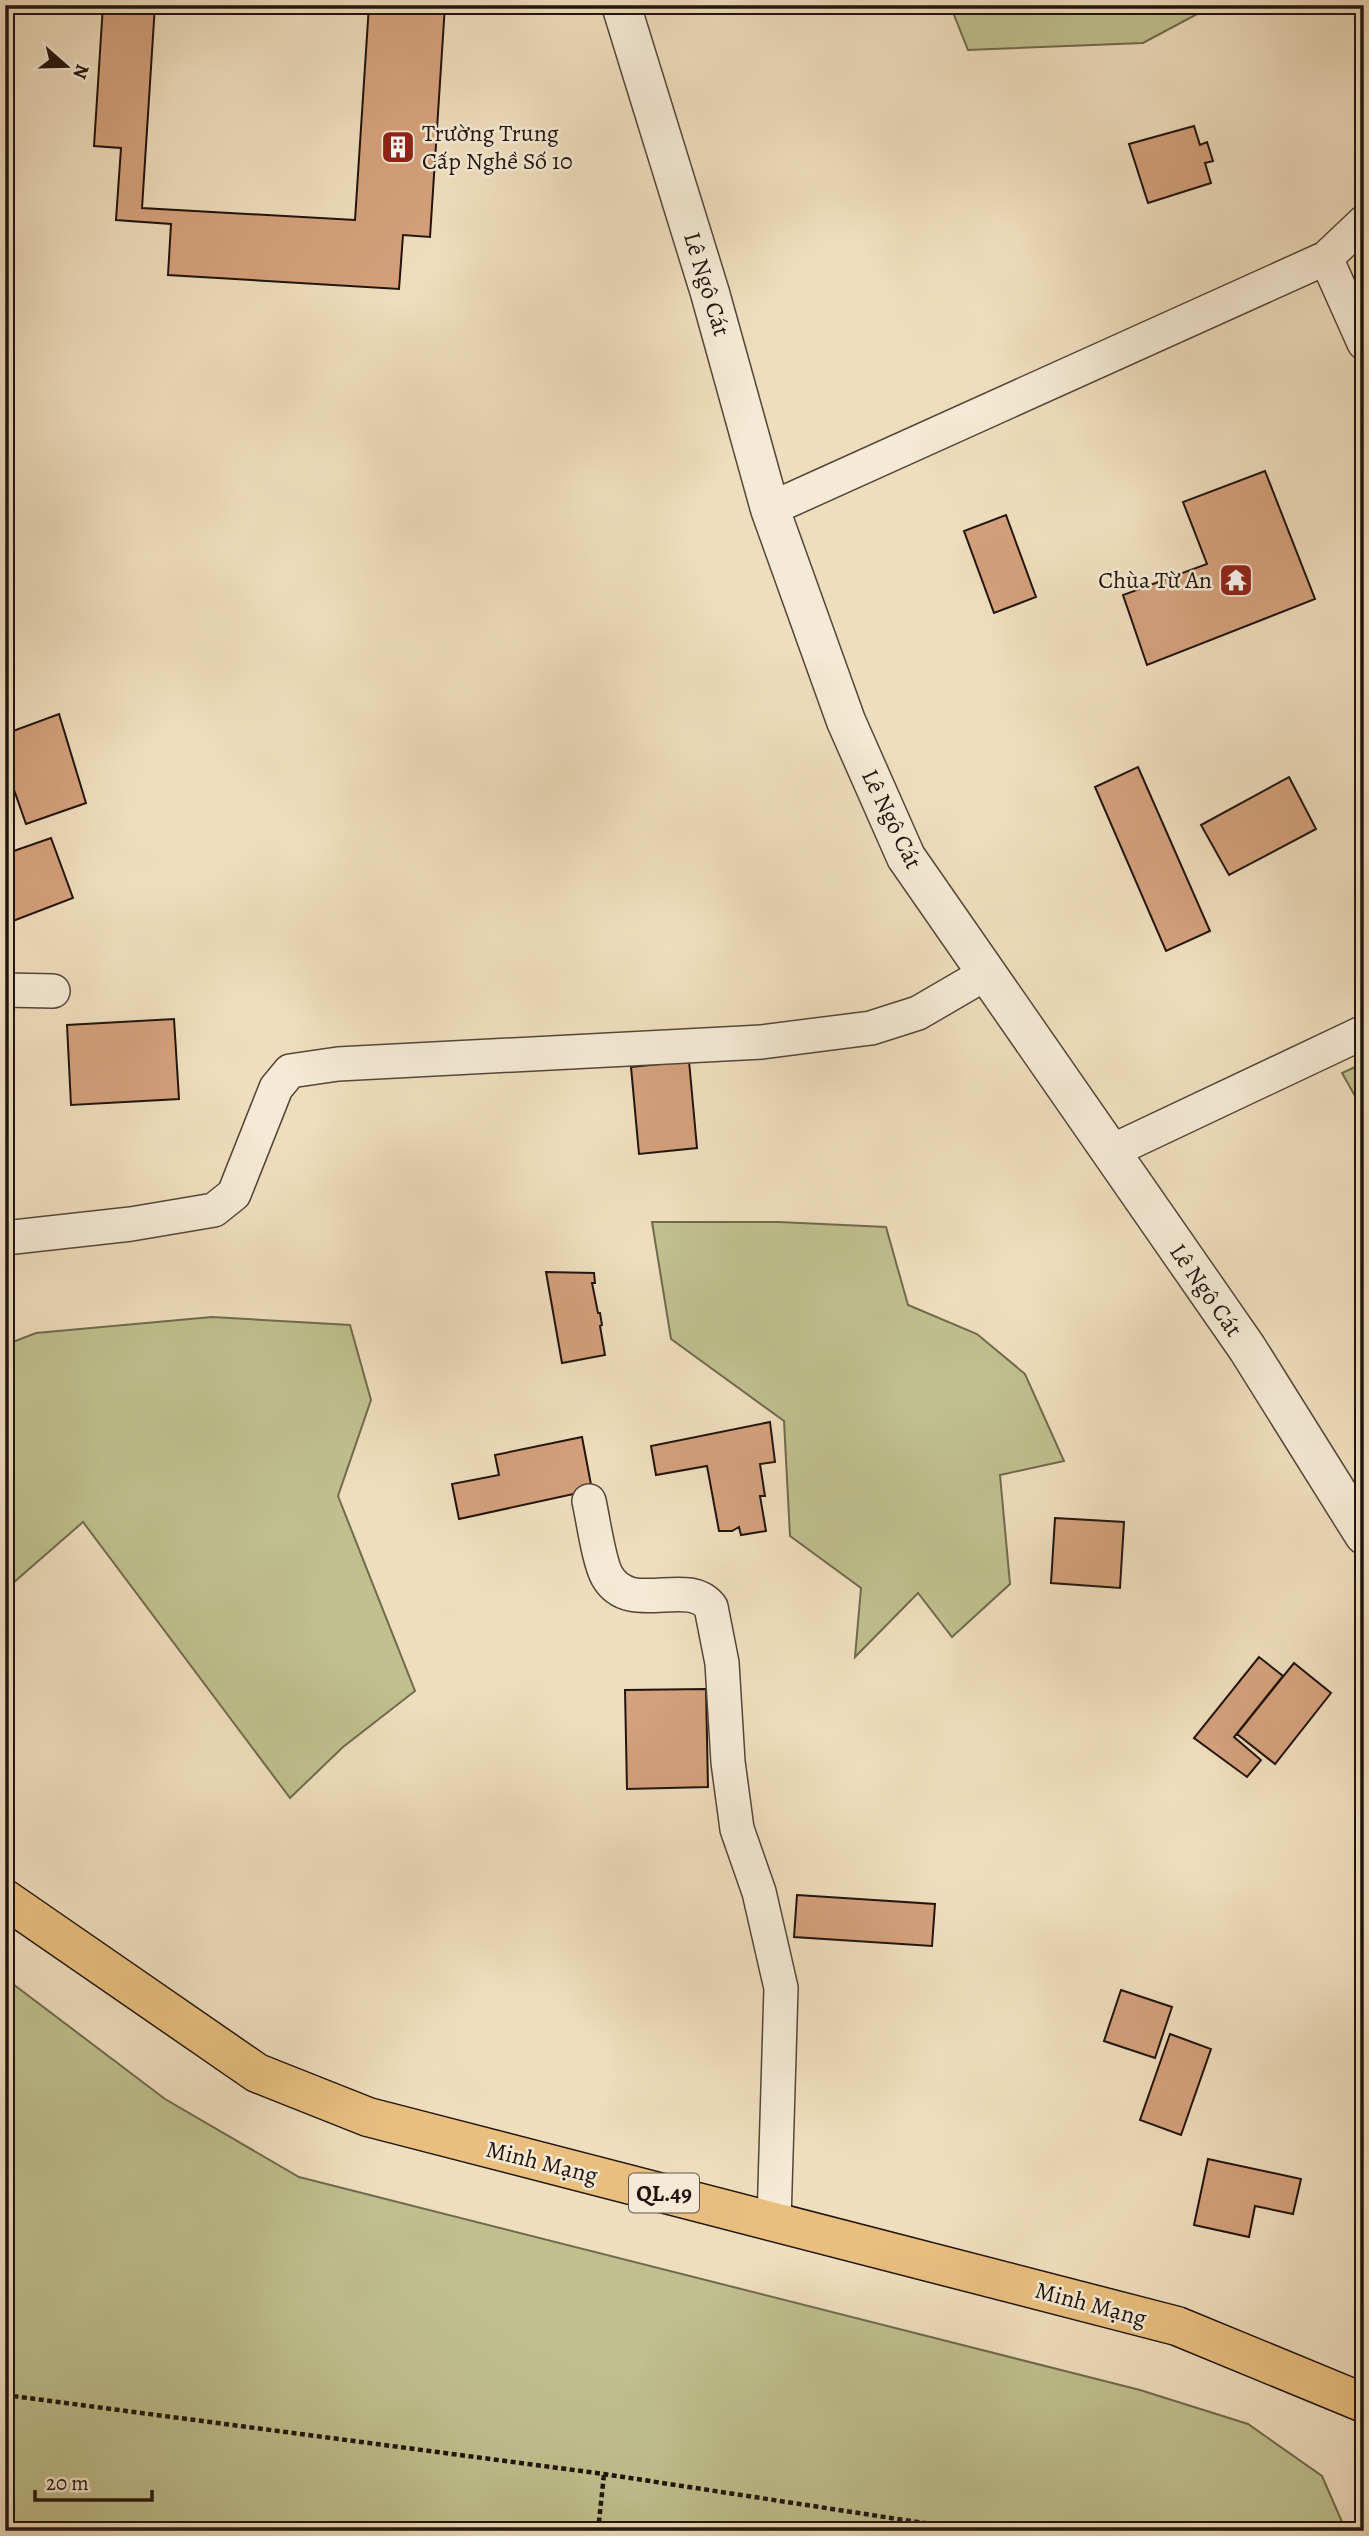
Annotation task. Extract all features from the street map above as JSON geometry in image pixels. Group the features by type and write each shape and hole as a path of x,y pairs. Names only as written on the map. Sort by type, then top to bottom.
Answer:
{"highway":[{"name":"Minh Mạng","path":"5,1899 257,2073 368,2117 1177,2326 1364,2403"}],"street":[{"name":"Lê Ngô Cát","path":"621,5 710,293 770,509 846,720 906,857 1247,1348 1364,1535"},
{"path":"770,509 1326,258 1364,222"},
{"path":"1326,258 1364,343"},
{"path":"5,1238 131,1224 214,1210 234,1194 276,1088 290,1071 338,1064 762,1042 871,1028 918,1013 985,974"},
{"path":"5,990 53,991"},
{"path":"1110,1152 1364,1032"},
{"path":"589,1501 606,1574 617,1590 634,1595 692,1595 707,1601 711,1607 722,1663 728,1762 737,1829 760,1892 781,1988 774,2221"}],"path":[{"path":"5,2395 604,2474 976,2531"},
{"path":"598,2531 604,2474"}],"green space":[{"path":"950,5 1214,5 1143,43 968,50"},
{"path":"1364,1063 1364,1112 1342,1073"},
{"path":"652,1222 779,1222 886,1227 908,1305 977,1334 1025,1374 1064,1461 1000,1475 1010,1584 952,1637 918,1593 855,1657 861,1588 790,1536 784,1421 671,1339"},
{"path":"212,1317 350,1325 371,1400 338,1496 415,1691 343,1747 290,1798 83,1522 5,1590 5,1345 36,1333"},
{"path":"5,1978 165,2099 299,2177 1140,2390 1248,2424 1322,2476 1346,2531 5,2531"}],"building":[{"name":"Trường Trung Cấp Nghề Số 10","path":"103,5 155,5 142,208 355,220 369,5 445,5 430,237 403,235 399,289 168,275 171,224 116,220 121,148 94,146"},
{"path":"1194,126 1200,145 1207,142 1213,161 1205,163 1211,183 1148,203 1129,144"},
{"name":"Chùa Từ An","path":"1265,471 1315,599 1147,665 1123,595 1207,564 1183,502"},
{"path":"1006,515 1036,597 994,613 964,531"},
{"path":"59,714 86,803 26,824 5,764 5,734"},
{"path":"1138,767 1210,931 1166,951 1095,787"},
{"path":"1289,777 1316,829 1229,875 1201,825"},
{"path":"51,838 73,898 5,924 5,854"},
{"path":"174,1019 179,1099 71,1105 67,1025"},
{"path":"689,1061 697,1148 639,1154 631,1067"},
{"path":"546,1272 594,1273 595,1283 592,1283 600,1313 605,1355 562,1363"},
{"path":"770,1422 775,1462 760,1464 765,1496 760,1496 766,1531 741,1535 739,1527 732,1531 719,1531 707,1466 656,1475 651,1446"},
{"path":"582,1437 592,1490 459,1519 452,1484 499,1475 495,1455"},
{"path":"1055,1518 1124,1522 1120,1588 1051,1583"},
{"path":"1259,1657 1283,1676 1234,1737 1261,1760 1247,1777 1194,1738"},
{"path":"1294,1663 1331,1693 1275,1764 1237,1734"},
{"path":"706,1689 708,1787 627,1789 625,1690"},
{"path":"797,1895 935,1904 932,1946 794,1937"},
{"path":"1121,1990 1172,2007 1155,2058 1104,2041"},
{"path":"1170,2034 1211,2049 1181,2135 1140,2120"},
{"path":"1208,2159 1301,2179 1293,2214 1255,2206 1249,2237 1194,2225"}],"place":[{"name":"Trường Trung Cấp Nghề Số 10","path":"398,147"},
{"name":"Chùa Từ An","path":"1236,580"}]}
